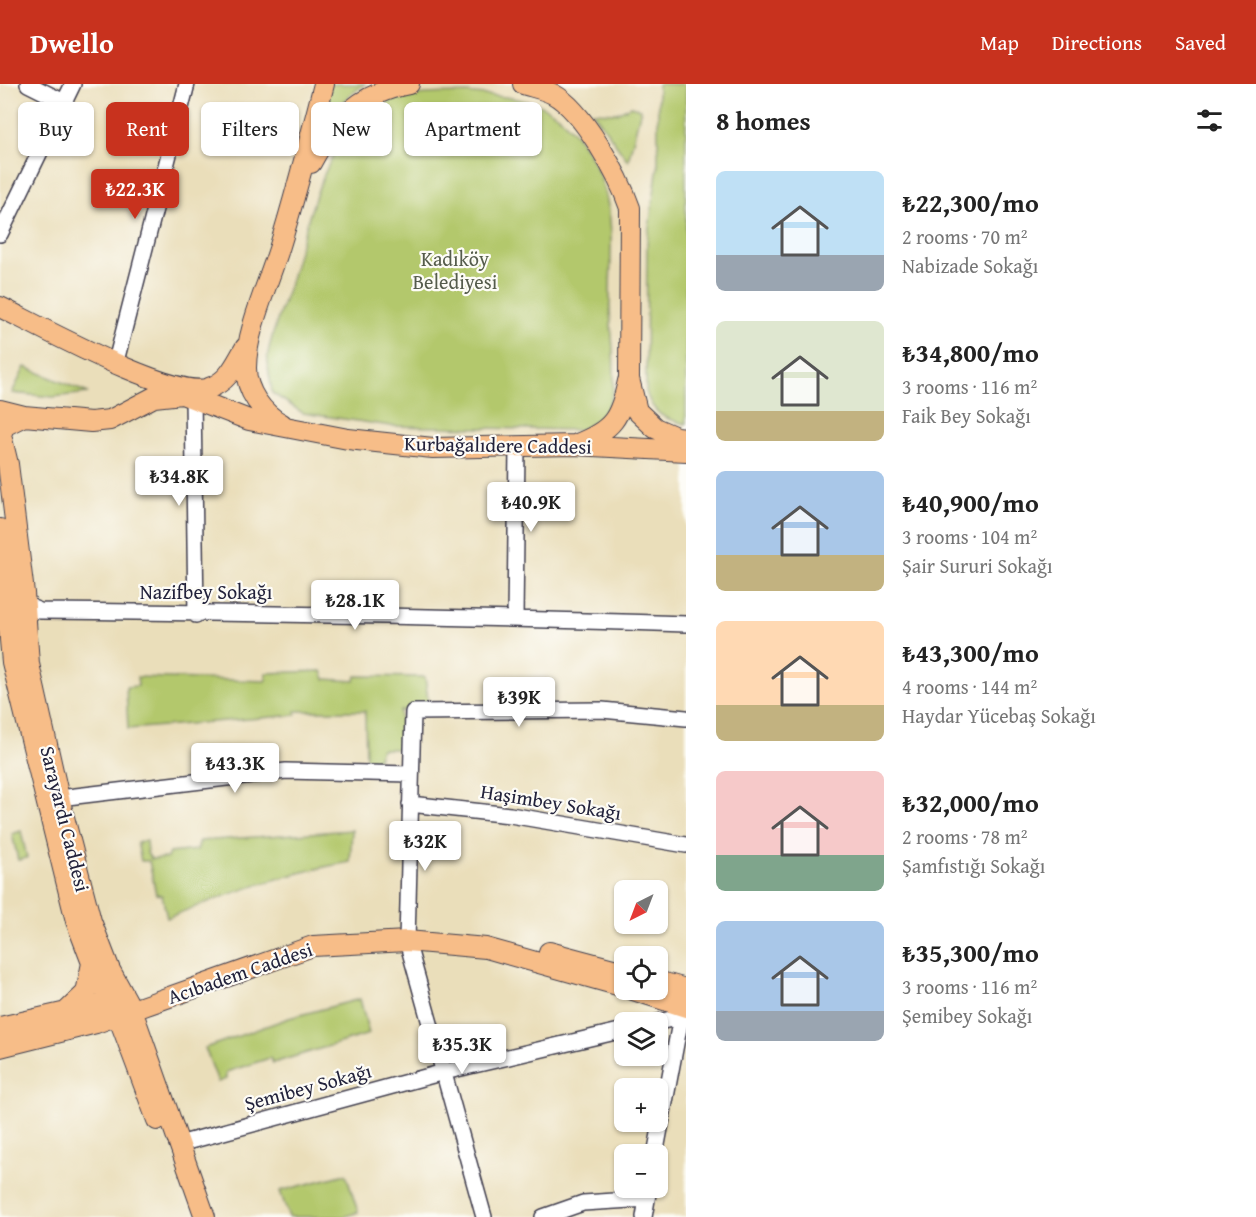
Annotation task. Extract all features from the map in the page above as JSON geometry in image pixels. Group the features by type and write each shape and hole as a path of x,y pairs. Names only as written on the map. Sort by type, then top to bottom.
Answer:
{"main road":[{"path":"292,429 274,419 256,401 246,368 251,338 299,183 324,84"},
{"path":"299,183 320,147 340,120 366,96 409,84"},
{"path":"523,84 553,94 565,104 603,152 626,195 630,208 629,379 621,413 603,431 574,445"},
{"path":"0,307 115,365 190,389 207,389 230,375 251,338"},
{"path":"0,410 24,416 91,422 110,420 138,404 142,388 138,374"},
{"path":"629,379 637,411 656,428 676,437 686,438"},
{"name":"Kurbağalıdere Caddesi","path":"138,404 169,394 193,397 249,420 348,439 433,448 574,445 686,451"},
{"name":"Sarayardı Caddesi","path":"24,416 4,426 1,435 8,464 24,593 28,664 91,921 110,970 129,1044 192,1217"},
{"name":"Sarayardı Caddesi","path":"0,528 12,662 76,921 92,963 121,1006 179,1144 205,1217"},
{"name":"Acıbadem Caddesi","path":"0,1047 96,1023 121,1006 314,933 485,934 614,969"},
{"name":"Acıbadem Caddesi","path":"407,935 486,948 614,984"},
{"path":"66,1012 86,993 92,963"},
{"path":"668,990 684,1002"},
{"path":"668,998 684,1002"},
{"name":"Acıbadem Caddesi","path":"0,1027 66,1012 121,1006"},
{"path":"96,1023 129,1044"}],"street":[{"path":"28,84 64,102 73,84"},
{"path":"115,365 187,84"},
{"path":"0,234 38,156"},
{"path":"193,397 196,615"},
{"path":"515,619 517,447"},
{"name":"Nazifbey Sokağı","path":"24,593 30,607 40,611 196,615 298,613 686,624"},
{"path":"484,1217 407,935 413,712 602,710 686,718"},
{"path":"59,798 286,771 410,774"},
{"name":"Haşimbey Sokağı","path":"410,804 510,815 686,845"},
{"path":"668,1014 684,1002"},
{"path":"657,1144 684,1002"},
{"name":"Şemibey Sokağı","path":"179,1144 444,1072 614,1032"},
{"path":"543,1217 583,1203 616,1198"},
{"path":"644,1217 647,1198"}],"green space":[{"path":"330,84 365,84 343,102 325,102"},
{"path":"658,84 686,84 686,424 660,414 652,406 646,392 647,241 658,166"},
{"name":"Kadıköy Belediyesi","path":"467,93 515,98 529,102 404,102 404,156 542,156 542,107 566,123 597,169 610,218 613,390 605,410 591,424 579,430 391,426 303,413 272,393 268,353 275,326 318,190 334,156 392,156 392,102 386,102 403,97"},
{"path":"631,106 641,109 628,161 593,112 617,113"},
{"path":"25,367 88,393 53,397 12,393"},
{"path":"322,671 325,679 355,681 356,676 425,677 429,708 400,711 402,749 381,749 378,759 366,759 365,711 296,711 296,715 128,729 126,687 138,686 137,677 266,681 266,673"},
{"path":"352,830 350,862 257,885 167,918 162,895 156,894 149,861 141,861 137,842 146,841 147,853 151,859 167,858 169,853 197,850 200,841"},
{"path":"21,831 27,858 18,860 12,834"},
{"path":"360,999 369,1034 273,1063 270,1058 226,1072 226,1079 218,1082 205,1048 289,1018"},
{"path":"346,1174 358,1212 344,1217 289,1217 280,1191"}]}
